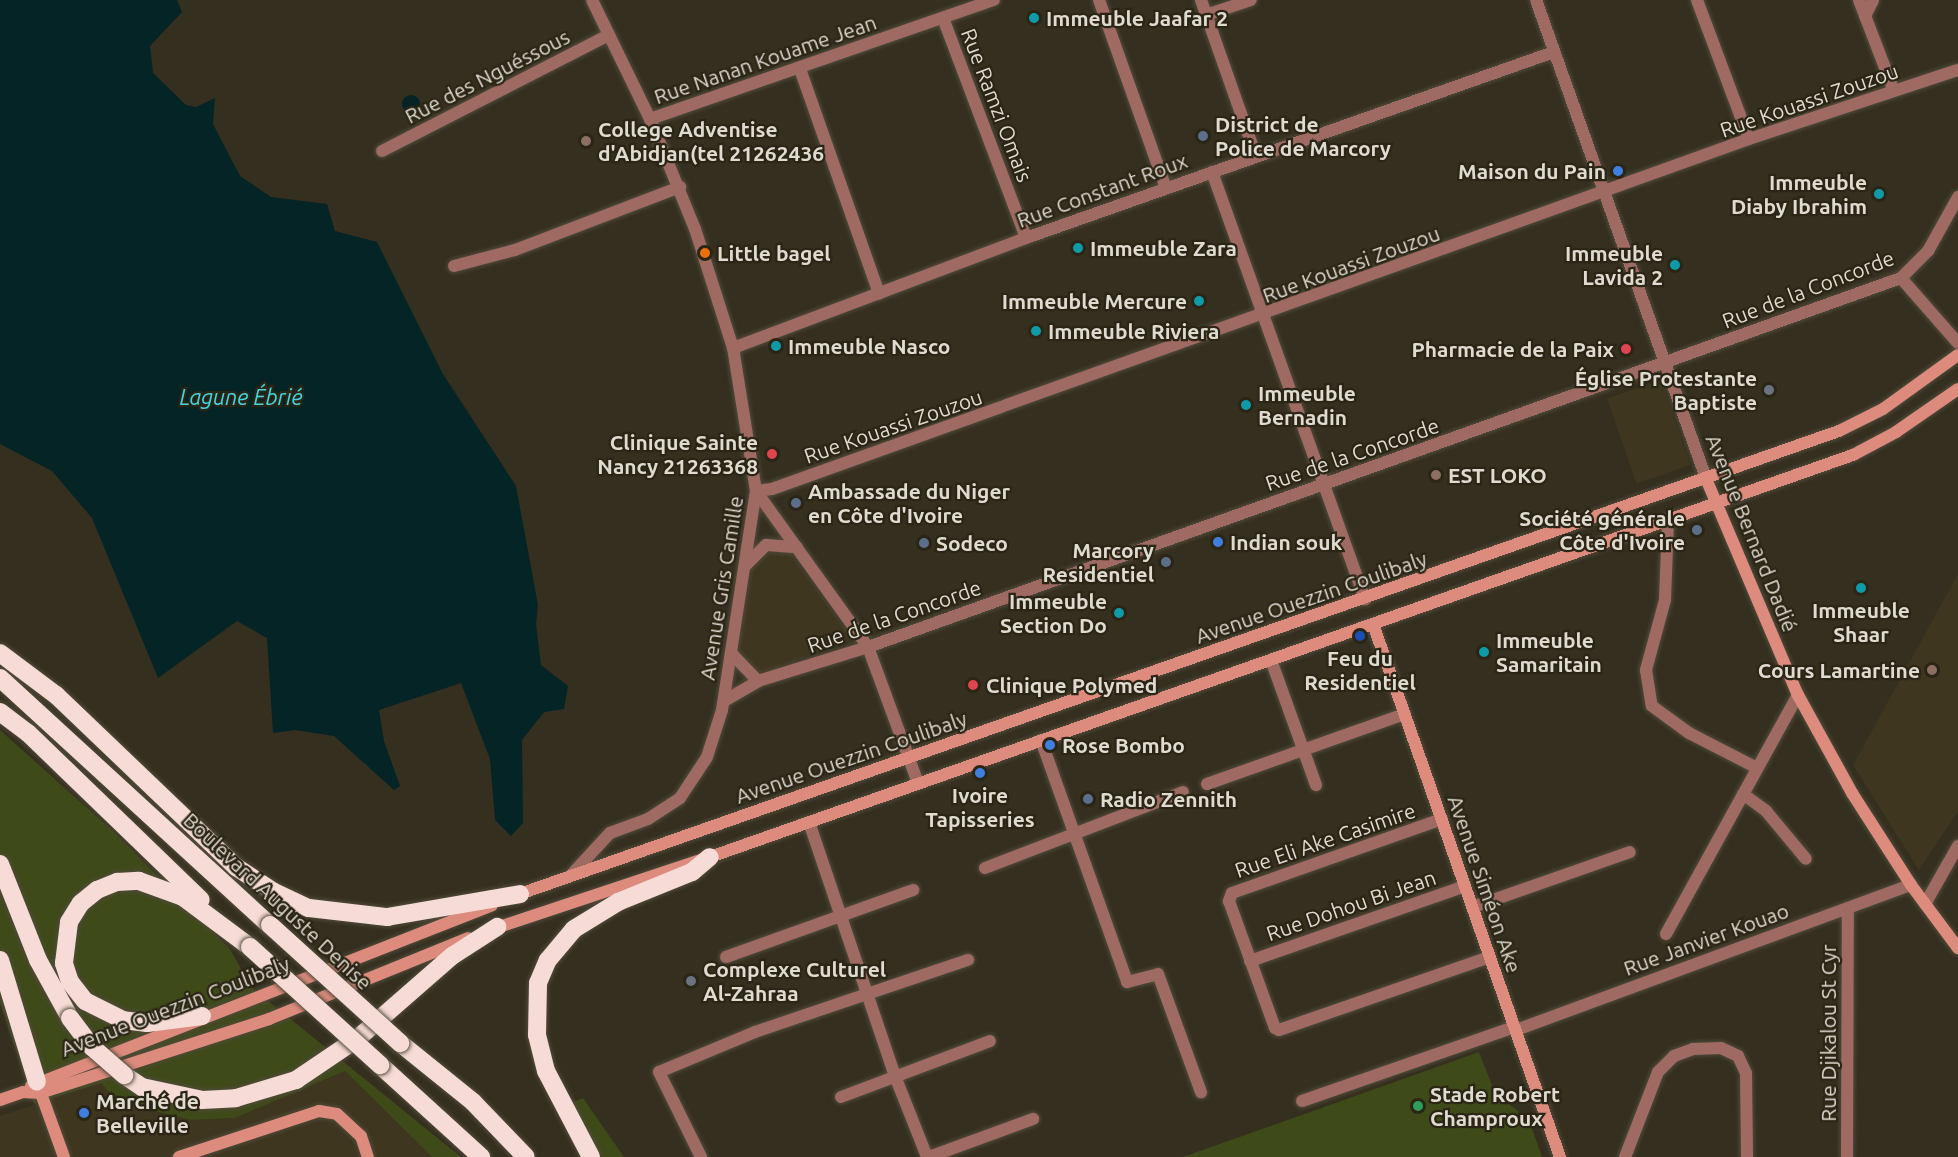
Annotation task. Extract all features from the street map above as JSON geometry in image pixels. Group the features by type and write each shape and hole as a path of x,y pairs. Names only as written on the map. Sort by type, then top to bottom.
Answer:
{"highway":[{"path":"0,653 56,695 236,867 274,892 309,908 387,917 520,894"},
{"name":"Boulevard Auguste Denise","path":"0,678 400,1043 473,1102 526,1157"},
{"path":"0,712 28,733 250,947 481,1157"},
{"path":"591,1157 546,1071 537,1035 538,983 548,960 574,929 618,902 692,872 710,856"},
{"path":"0,864 38,960 70,1018 92,1047 124,1075 152,1090 202,1100 236,1098 296,1080 358,1038 452,956 497,927"},
{"path":"202,1016 147,1023 123,1020 85,1001 70,982 64,963 69,922 81,903 97,890 117,882 140,881 183,897 250,947"},
{"path":"0,960 34,1089"}],"street":[{"name":"Avenue Gris Camille","path":"572,874 610,833 648,819 680,798 707,757 724,701 756,491 733,348 680,187 650,119 592,0"},
{"name":"Rue Nanan Kouame Jean","path":"650,119 994,0"},
{"path":"1099,0 1166,188"},
{"path":"1201,0 1256,156"},
{"path":"1206,15 1251,0"},
{"name":"Avenue Bernard Dadié","path":"1536,0 1707,481 1798,695 1852,793 1911,885 1958,948"},
{"path":"1697,0 1749,139"},
{"path":"1859,0 1894,91"},
{"path":"1864,16 1873,0"},
{"name":"Rue Ramzi Omais","path":"943,18 1026,238"},
{"name":"Rue des Nguéssous","path":"382,151 609,35"},
{"name":"Rue Constant Roux","path":"733,348 1026,238 1554,52"},
{"path":"800,69 879,293"},
{"name":"Rue Kouassi Zouzou","path":"756,491 772,489 1263,316 1749,139 1958,70"},
{"path":"1212,172 1365,599"},
{"path":"454,266 515,250 680,187"},
{"name":"Rue de la Concorde","path":"724,701 758,681 868,647 1901,278 1928,250 1958,197"},
{"path":"1901,278 1958,343"},
{"name":"Avenue Ouezzin Coulibaly","path":"34,1089 202,1016 572,874 1707,481 1839,431 1883,408 1958,355"},
{"name":"Avenue Ouezzin Coulibaly","path":"0,1100 269,1019 497,927 809,822 1853,455 1896,432 1958,389"},
{"path":"756,491 868,647 918,783"},
{"path":"1668,521 1665,600 1646,670 1652,706 1689,733 1757,768"},
{"path":"745,566 766,544 796,547"},
{"name":"Avenue Siméon Ake","path":"1373,624 1560,1157"},
{"path":"731,653 758,681"},
{"path":"1271,660 1316,785"},
{"path":"1666,934 1798,695"},
{"path":"1207,784 1405,714"},
{"path":"1041,740 1127,982 1158,974 1201,1092"},
{"path":"985,868 1074,831 1183,792"},
{"path":"1743,794 1766,811 1806,859"},
{"name":"Rue Eli Ake Casimire","path":"1442,819 1232,893 1229,901 1275,1028 1279,1030 1490,957"},
{"path":"809,822 895,1076 928,1157 1033,1119"},
{"path":"1925,904 1958,847"},
{"path":"1473,908 1630,852"},
{"name":"Rue Janvier Kouao","path":"1302,1101 1515,1029 1911,885"},
{"name":"Rue Dohou Bi Jean","path":"1250,961 1465,886"},
{"path":"726,957 914,890"},
{"name":"Rue Djikalou St Cyr","path":"1847,1157 1848,908"},
{"path":"700,1157 659,1072 755,1032 968,960"},
{"path":"841,1096 990,1041"},
{"path":"1625,1157 1658,1072 1674,1056 1692,1049 1720,1048 1738,1056 1746,1073 1748,1157"},
{"path":"34,1089 63,1157"},
{"path":"179,1157 319,1111 337,1114 361,1136 368,1157"}],"shaded area":[{"path":"1661,380 1690,465 1636,484 1607,399"},
{"path":"787,549 854,640 756,674 737,655 753,558"},
{"name":"Cours Lamartine","path":"1958,574 1958,811 1919,870 1853,765"},
{"name":"Marché de Belleville","path":"345,1071 432,1157 0,1157 0,1116 101,1083 109,1092 146,1109 191,1120 235,1118"}],"green space":[{"path":"0,730 113,831 230,949 251,987 461,1157 432,1157 345,1071 235,1118 191,1120 146,1109 109,1092 101,1083 34,1104 0,1003"},
{"name":"Stade Robert Champroux","path":"1479,1052 1495,1093 1529,1120 1542,1157 1183,1157"},
{"path":"583,1098 624,1157 602,1157 568,1104"}],"water":[{"name":"Lagune Ébrié","path":"0,0 177,0 182,12 150,46 153,73 186,105 196,107 215,98 213,124 240,176 271,197 327,204 335,231 377,242 443,374 516,486 538,605 536,624 541,665 568,686 564,709 544,712 522,740 523,823 511,836 495,820 490,759 461,683 379,710 384,741 400,786 394,790 334,736 295,730 273,733 267,638 237,621 158,678 92,518 52,471 0,444"},
{"path":"411,95 417,98 420,104 417,110 411,113 405,110 402,104 405,98"}],"place":[{"name":"Immeuble Jaafar 2","path":"1034,18"},
{"name":"District de Police de Marcory","path":"1203,136"},
{"name":"College Adventise d'Abidjan(tel 21262436","path":"586,141"},
{"name":"Maison du Pain","path":"1618,171"},
{"name":"Immeuble Diaby Ibrahim","path":"1879,194"},
{"name":"Immeuble Zara","path":"1078,248"},
{"name":"Little bagel","path":"705,253"},
{"name":"Immeuble Lavida 2","path":"1675,265"},
{"name":"Immeuble Mercure","path":"1199,301"},
{"name":"Immeuble Riviera","path":"1036,331"},
{"name":"Immeuble Nasco","path":"776,346"},
{"name":"Pharmacie de la Paix","path":"1626,349"},
{"name":"Église Protestante Baptiste","path":"1769,390"},
{"name":"Immeuble Bernadin","path":"1246,405"},
{"name":"Clinique Sainte Nancy 21263368","path":"772,454"},
{"name":"EST LOKO","path":"1436,475"},
{"name":"Ambassade du Niger en Côte d'Ivoire","path":"796,503"},
{"name":"Société générale Côte d'Ivoire","path":"1697,530"},
{"name":"Indian souk","path":"1218,542"},
{"name":"Sodeco","path":"924,543"},
{"name":"Marcory Residentiel","path":"1166,562"},
{"name":"Immeuble Shaar","path":"1861,588"},
{"name":"Immeuble Section Do","path":"1119,613"},
{"name":"Feu du Residentiel","path":"1360,636"},
{"name":"Immeuble Samaritain","path":"1484,652"},
{"name":"Cours Lamartine","path":"1932,670"},
{"name":"Clinique Polymed","path":"973,685"},
{"name":"Rose Bombo","path":"1050,745"},
{"name":"Ivoire Tapisseries","path":"980,773"},
{"name":"Radio Zennith","path":"1088,799"},
{"name":"Complexe Culturel Al-Zahraa","path":"691,981"},
{"name":"Stade Robert Champroux","path":"1418,1106"},
{"name":"Marché de Belleville","path":"84,1113"}]}
